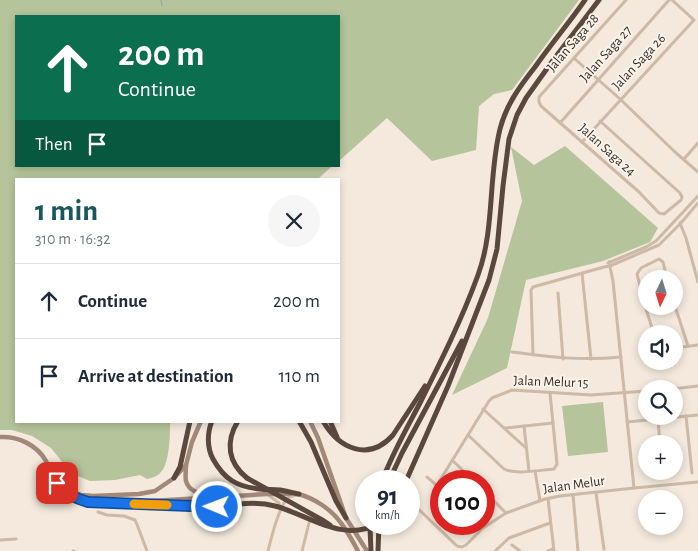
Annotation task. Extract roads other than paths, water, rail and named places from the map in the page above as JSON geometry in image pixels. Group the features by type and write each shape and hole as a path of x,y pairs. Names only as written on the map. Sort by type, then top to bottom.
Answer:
{"highway":[{"path":"387,470 438,367 476,282 487,247 492,178 500,130 507,110 517,90 585,0"},
{"path":"411,470 448,386 489,280 497,250 509,140 517,115 526,98 599,0"},
{"path":"394,470 474,318"},
{"path":"324,423 340,441 355,450 365,450 379,446 393,435 438,367"},
{"path":"174,478 180,466 190,423"},
{"path":"211,423 208,442 211,454 220,470 232,482 246,487 299,494"},
{"path":"237,423 231,438 230,454 240,473 332,527"},
{"path":"299,423 311,442 336,501 346,518"},
{"path":"331,423 340,441"},
{"path":"112,503 217,507 233,504 262,504 288,510 341,530 355,531"},
{"path":"370,535 371,551"},
{"path":"378,535 378,551"}],"street":[{"name":"Jalan Saga 28","path":"539,102 539,98 626,0"},
{"name":"Jalan Saga 27","path":"560,123 671,0"},
{"name":"Jalan Saga 26","path":"582,142 694,20 671,0"},
{"path":"575,58 698,172"},
{"name":"Jalan Saga 24","path":"539,102 541,106 664,214 680,200 682,196 680,193 600,121"},
{"path":"684,159 698,143"},
{"path":"604,266 609,262 656,242 698,196"},
{"path":"533,355 531,290 533,287 604,266 610,266 648,251 659,245 698,203"},
{"path":"676,220 680,224 686,238 698,282"},
{"path":"640,270 659,259 663,262 665,270"},
{"path":"609,262 613,280 634,488"},
{"path":"582,273 591,360"},
{"path":"558,293 563,358"},
{"path":"678,315 688,346"},
{"path":"683,347 698,345"},
{"path":"512,352 591,360 621,357"},
{"path":"683,388 698,386"},
{"name":"Jalan Melur 15","path":"447,470 483,409 492,398 512,390 591,395 638,392"},
{"path":"468,435 509,472 554,469 558,464 550,393"},
{"path":"483,409 526,448"},
{"path":"683,416 698,415"},
{"path":"686,416 692,473"},
{"path":"626,422 638,421"},
{"path":"200,423 192,442 186,465 186,481 190,488 199,494 219,497"},
{"path":"311,423 346,518 367,551"},
{"path":"504,428 553,423"},
{"path":"524,426 529,471"},
{"path":"0,437 17,439 34,448 45,460 62,490 88,502 112,503 299,494 316,501 330,511 341,522 358,551"},
{"path":"453,461 462,470"},
{"path":"49,469 71,491 81,495 92,496 139,494 156,491 174,478 186,465"},
{"path":"535,471 540,501"},
{"name":"Jalan Melur","path":"495,520 506,513 548,498 698,482"},
{"path":"596,492 604,549"},
{"path":"268,494 279,503 280,510"},
{"path":"268,551 284,502 289,497 299,494"},
{"path":"573,495 578,551"},
{"path":"548,498 553,550 548,551"},
{"path":"495,502 506,513"},
{"name":"Jalan Melur","path":"420,510 430,520"},
{"path":"98,512 124,516 135,520 147,551"},
{"path":"302,551 309,523"},
{"path":"495,551 510,538 550,523"},
{"name":"Jalan Melur","path":"446,535 458,546 462,547 476,535"},
{"path":"0,540 16,539"},
{"path":"512,545 520,551"}],"waterway":[{"path":"161,0 162,6"}]}
